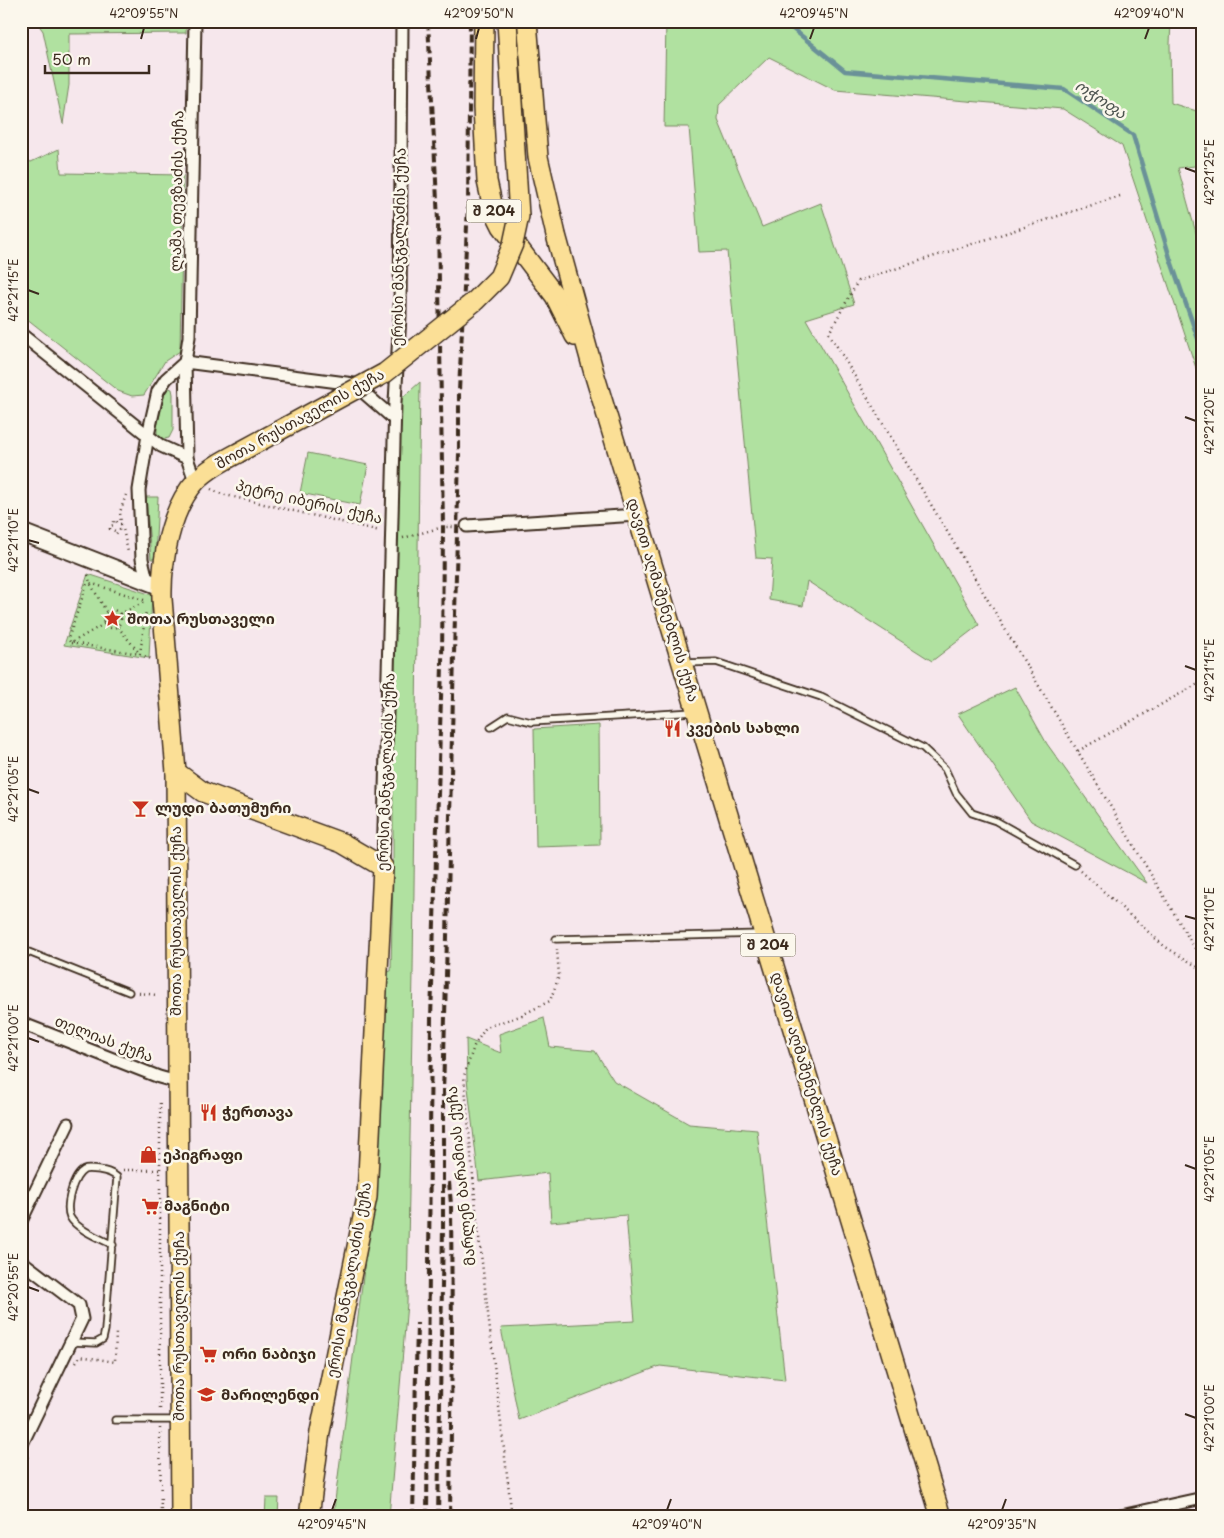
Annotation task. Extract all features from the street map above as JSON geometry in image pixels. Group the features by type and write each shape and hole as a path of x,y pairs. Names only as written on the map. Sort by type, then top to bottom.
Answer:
{"main road":[{"name":"დავით აღმაშენებლის ქუჩა","path":"484,21 482,108 487,181 493,208 502,226 555,296 594,373"},
{"name":"შოთა რუსთაველის ქუჩა","path":"181,1517 170,1420 177,1082 176,772 154,590 162,570 172,526 180,502 195,482 212,467 385,373 475,301 499,277 514,244 519,216 508,21"},
{"name":"დავით აღმაშენებლის ქუჩა","path":"527,21 538,157 556,236 594,373 941,1517"},
{"path":"176,772 203,792 342,843 384,867"},
{"name":"ეროსი მანჯგალაძის ქუჩა","path":"309,1517 320,1432 367,1197 384,867"}],"street":[{"name":"ლაშა თევზაძის ქუჩა","path":"195,21 189,337 185,362 187,458 195,482"},
{"name":"ეროსი მანჯგალაძის ქუჩა","path":"384,867 394,419 400,316 402,21"},
{"path":"21,334 161,446 187,458"},
{"path":"154,590 142,559 140,490 148,435 158,391 166,378 185,362 354,384 394,419"},
{"path":"467,526 637,515"},
{"path":"21,532 154,590"},
{"name":"თელიას ქუჩა","path":"21,1023 177,1082"},
{"path":"21,1221 68,1124"},
{"path":"21,1261 79,1305 82,1319 21,1446"},
{"path":"1116,1517 1203,1498"}],"lane":[{"path":"682,663 716,662 821,697 923,748 945,769 956,793 972,814 996,821 1075,865"},
{"path":"491,727 508,716 531,722 696,711"},
{"path":"556,939 764,934"},
{"path":"21,949 129,992"},
{"path":"72,1342 96,1343 103,1339 106,1330 113,1246 117,1177 108,1171 86,1169 75,1180 68,1203 70,1217 77,1225 113,1246"},
{"path":"114,1420 170,1420"}],"path":[{"path":"1120,196 858,281 830,333 1203,962"},
{"path":"140,490 127,492 120,512 121,524 118,524 116,520 114,525 110,526 110,529 116,531 116,534 120,529 123,529 129,554 142,559"},
{"name":"პეტრე იბერის ქუჩა","path":"221,494 408,538 443,527 467,526"},
{"path":"90,571 88,574 90,583 106,611"},
{"path":"90,583 147,601"},
{"path":"71,643 68,639 87,584 90,583"},
{"path":"140,654 147,601 154,590"},
{"path":"120,614 147,601"},
{"path":"112,609 120,614 121,622 118,626 109,628 104,624 102,619 106,611 112,609"},
{"path":"71,643 104,624"},
{"path":"118,626 140,654"},
{"path":"71,643 140,654 155,660"},
{"path":"1078,751 1203,681"},
{"path":"1075,865 1164,946 1203,970"},
{"name":"მარლენ ბარამიას ქუჩა","path":"512,1517 477,1220 464,1076 474,1046 486,1027 520,1016 550,1001 559,976 556,939"},
{"path":"129,992 157,995"},
{"path":"160,1103 159,1170 170,1420 161,1517"}],"green space":[{"path":"36,21 186,21 186,33 69,34 69,85 63,124 43,31"},
{"path":"666,21 1171,21 1171,103 1203,113 1203,165 1178,168 1203,258 1203,473 1198,374 1122,146 1063,109 835,90 769,57 719,105 718,120 762,227 821,203 854,304 806,319 979,625 932,661 807,581 803,606 769,600 772,559 756,558 727,251 699,252 689,127 664,127"},
{"path":"59,149 61,173 183,175 180,351 165,361 144,395 132,396 118,391 21,314 21,158 31,162"},
{"path":"420,382 407,1303 389,1517 333,1517 368,1237 386,972 391,971 393,601 396,596 400,400"},
{"path":"166,389 172,389 173,394 173,430 169,438 164,439 157,435 157,427"},
{"path":"308,453 368,465 360,505 300,493"},
{"path":"146,497 158,497 155,559 151,559"},
{"path":"88,574 152,595 149,658 64,645"},
{"path":"1015,687 1047,744 1147,883 1031,821 958,714"},
{"path":"599,725 600,845 536,847 534,729"},
{"path":"544,1018 550,1047 595,1051 614,1081 689,1124 757,1130 785,1380 660,1366 519,1420 501,1328 635,1321 626,1215 551,1222 548,1173 479,1181 467,1079 466,1039 501,1053 499,1034"},
{"path":"266,1498 279,1498 278,1517 265,1517"}],"waterway":[{"name":"ოჭოფა","path":"783,21 845,71 1064,89 1133,135 1170,258 1203,353"}],"railway":[{"path":"427,1517 431,1018 442,666 443,527 438,221 428,21"},
{"path":"438,1517 443,1228 443,1097 459,391 468,205 470,21"},
{"path":"449,1182 451,1204 452,1334 450,1517"},
{"path":"413,1517 417,1323"}],"place":[{"name":"შოთა რუსთაველი","path":"113,619"},
{"name":"კვების სახლი","path":"672,728"},
{"name":"ლუდი ბათუმური","path":"141,808"},
{"name":"ჭერთავა","path":"208,1112"},
{"name":"ეპიგრაფი","path":"149,1155"},
{"name":"მაგნიტი","path":"150,1206"},
{"name":"ორი ნაბიჯი","path":"208,1354"},
{"name":"მარილენდი","path":"207,1395"}]}
